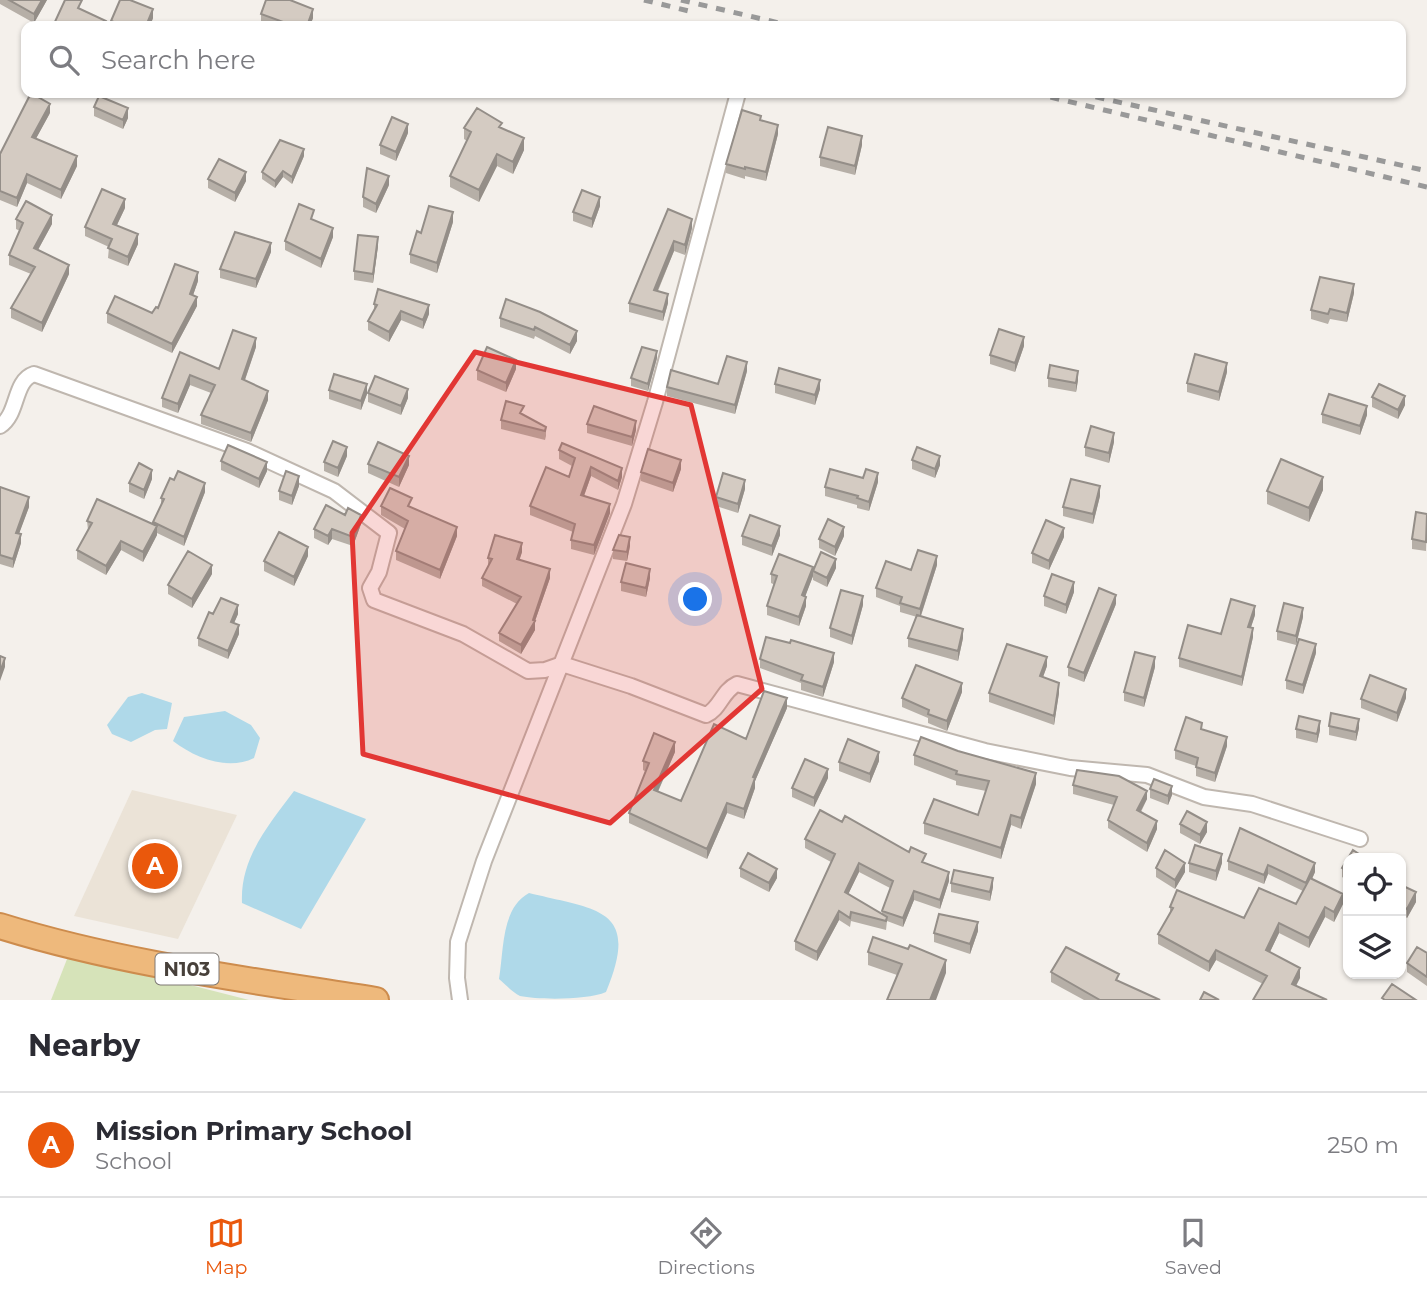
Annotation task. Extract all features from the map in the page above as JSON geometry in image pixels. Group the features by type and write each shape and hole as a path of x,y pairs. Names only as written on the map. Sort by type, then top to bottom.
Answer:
{"highway":[{"name":"N103","path":"0,926 43,939 167,966 320,996 376,1000"}],"street":[{"path":"460,1000 457,978 458,942 484,861 624,504 655,402 737,98"},
{"path":"0,426 13,410 23,382 34,374 247,450 334,491 389,533 379,572 370,588 374,600 463,634 528,671 545,670 562,664 631,685 700,715 712,713 724,694 737,684 985,751 1070,768 1147,775 1204,796 1252,804 1360,839"}],"highlighted area":[{"path":"475,352 691,405 762,689 610,823 363,754 352,533"}],"shaded area":[{"path":"132,790 237,815 178,939 74,916"}],"green space":[{"path":"69,954 249,1000 51,1000"}],"water":[{"path":"142,693 172,703 167,729 155,730 131,742 112,734 107,725 128,697"},
{"path":"225,711 251,725 260,738 254,758 233,763 212,761 191,753 173,741 184,717"},
{"path":"294,791 366,819 301,929 242,903 246,871 251,857 266,830"},
{"path":"529,893 593,910 606,917 615,928 618,943 616,964 606,992 576,998 528,997 520,996 499,979 509,919 513,909"}],"building":[{"path":"9,0 42,0 34,14"},
{"path":"65,0 82,0 78,8 106,21 55,21"},
{"path":"120,0 130,0 153,9 148,21 111,21"},
{"path":"266,0 290,0 313,9 309,21 280,21 261,14"},
{"path":"28,98 40,98 50,104 32,137 77,156 61,190 27,174 17,198 0,191 0,154"},
{"path":"98,98 104,98 128,108 123,120 94,107"},
{"path":"477,108 502,123 499,127 524,138 513,162 497,154 479,190 450,176 471,132 464,128"},
{"path":"742,110 761,116 760,120 778,125 766,172 726,164"},
{"path":"392,117 408,124 396,152 380,145"},
{"path":"828,127 862,136 855,166 820,157"},
{"path":"280,140 304,149 292,177 283,171 275,181 262,172"},
{"path":"219,159 246,172 235,193 208,179"},
{"path":"367,168 389,176 376,204 363,197"},
{"path":"102,189 125,199 113,224 138,234 128,257 108,248 112,239 85,227"},
{"path":"582,190 600,197 592,219 573,212"},
{"path":"26,201 52,215 34,248 69,265 42,323 11,308 35,267 9,255 23,223 16,219"},
{"path":"299,204 314,210 311,219 333,228 321,259 285,241"},
{"path":"429,206 453,212 437,263 410,254 417,231 421,233"},
{"path":"668,209 692,219 685,245 674,241 654,290 668,294 663,312 629,303"},
{"path":"235,232 271,243 256,279 220,269"},
{"path":"358,235 378,237 373,274 354,271"},
{"path":"175,264 198,272 190,294 197,297 172,344 107,313 115,296 152,313 158,308"},
{"path":"1320,277 1354,284 1347,313 1330,309 1328,314 1311,310"},
{"path":"378,289 429,305 423,320 401,311 389,332 368,321 377,305 374,304"},
{"path":"506,299 540,312 577,331 570,345 535,327 534,330 500,318"},
{"path":"999,329 1024,337 1015,363 990,355"},
{"path":"233,330 256,338 242,379 268,391 251,433 201,415 215,385 190,375 178,404 162,398 180,352 219,369"},
{"path":"487,347 516,360 506,383 477,370"},
{"path":"642,347 657,351 648,384 631,378"},
{"path":"1195,354 1227,363 1219,392 1187,383"},
{"path":"727,356 747,362 735,405 667,387 671,370 718,384"},
{"path":"1050,365 1078,371 1076,383 1048,378"},
{"path":"779,368 820,380 815,395 775,384"},
{"path":"334,374 367,384 361,401 329,390"},
{"path":"375,376 408,389 401,406 368,393"},
{"path":"1379,384 1405,396 1398,410 1372,397"},
{"path":"1329,394 1367,406 1360,426 1322,414"},
{"path":"506,401 524,406 520,413 546,427 545,431 501,420"},
{"path":"594,406 636,421 632,437 587,424"},
{"path":"1091,426 1114,433 1109,453 1085,447"},
{"path":"333,441 347,447 338,468 324,462"},
{"path":"378,442 409,456 399,477 368,464"},
{"path":"562,443 622,468 618,481 591,467 581,495 610,504 594,545 571,540 575,524 530,506 546,467 569,477 575,458 559,450"},
{"path":"228,445 267,462 259,479 221,461"},
{"path":"917,447 940,456 935,469 912,460"},
{"path":"648,449 681,460 673,483 641,472"},
{"path":"1281,459 1323,477 1309,508 1267,491"},
{"path":"139,463 152,470 144,490 129,483"},
{"path":"830,469 863,478 866,469 878,473 869,502 857,498 858,496 825,487"},
{"path":"178,471 205,483 184,537 153,522 170,478 174,480"},
{"path":"286,471 299,476 292,496 279,491"},
{"path":"723,473 745,480 738,504 716,497"},
{"path":"1071,479 1100,486 1093,514 1063,507"},
{"path":"0,487 29,497 16,533 21,534 13,559 0,555"},
{"path":"390,488 412,498 408,506 457,527 440,570 396,551 408,521 381,506"},
{"path":"97,499 157,526 143,552 121,541 106,566 77,550 92,523 87,521"},
{"path":"326,505 345,515 348,508 361,515 353,537 332,529 328,536 314,529"},
{"path":"1416,512 1427,514 1426,542 1412,539"},
{"path":"750,515 780,526 772,546 742,536"},
{"path":"828,519 844,527 835,547 819,539"},
{"path":"1046,520 1064,528 1049,561 1032,553"},
{"path":"279,532 308,547 294,577 264,561"},
{"path":"495,535 522,543 517,559 550,569 533,620 535,621 521,645 499,633 521,597 482,578 492,559 488,558"},
{"path":"619,535 630,537 627,552 613,550"},
{"path":"918,550 937,556 920,609 900,603 902,597 876,588 886,561 911,570"},
{"path":"188,551 212,565 192,599 168,585"},
{"path":"821,552 836,559 827,578 813,571"},
{"path":"779,554 813,567 802,595 806,597 799,617 767,606 777,576 771,574"},
{"path":"626,563 650,569 646,588 621,582"},
{"path":"1052,574 1074,582 1066,605 1044,596"},
{"path":"1099,588 1116,595 1084,673 1068,667"},
{"path":"841,590 863,596 852,636 830,628"},
{"path":"221,598 238,605 231,622 239,625 228,651 198,638 209,612 213,614"},
{"path":"1231,599 1255,606 1248,627 1253,628 1242,677 1179,658 1188,625 1221,634"},
{"path":"1284,603 1303,608 1296,636 1277,631"},
{"path":"917,615 963,629 958,651 908,638"},
{"path":"766,637 790,643 791,640 834,653 823,687 801,680 803,675 760,659"},
{"path":"1299,639 1316,644 1303,685 1286,680"},
{"path":"1007,644 1047,657 1040,676 1059,683 1054,716 989,693"},
{"path":"1135,652 1155,657 1144,698 1124,692"},
{"path":"0,656 5,658 0,672"},
{"path":"916,665 962,683 947,721 928,714 929,710 902,698"},
{"path":"1370,675 1406,689 1397,713 1361,699"},
{"path":"764,691 787,698 753,777 755,778 744,809 727,803 707,849 629,813 649,763 643,761 654,733 675,742 654,790 681,801 714,724 746,739"},
{"path":"1331,713 1359,719 1356,732 1329,726"},
{"path":"1299,716 1320,721 1317,734 1296,729"},
{"path":"1186,717 1202,723 1201,729 1227,737 1215,773 1196,767 1198,758 1175,750"},
{"path":"921,737 958,751 1036,773 1021,818 1011,815 1001,848 924,823 934,799 978,815 989,781 956,774 957,771 914,755"},
{"path":"848,739 879,752 870,774 839,762"},
{"path":"805,759 828,769 814,798 792,788"},
{"path":"1077,770 1119,776 1147,791 1137,810 1157,821 1147,843 1108,820 1117,797 1073,785"},
{"path":"1154,779 1172,786 1168,796 1150,789"},
{"path":"820,810 842,822 845,816 909,852 911,847 926,854 922,862 949,872 940,900 914,891 903,918 882,911 893,881 859,863 845,892 887,917 886,921 851,912 850,918 839,911 817,952 795,941 835,854 805,839"},
{"path":"1187,811 1207,822 1200,835 1180,824"},
{"path":"1240,828 1315,863 1306,883 1268,865 1264,875 1228,861"},
{"path":"1195,845 1222,854 1216,871 1189,863"},
{"path":"1165,850 1185,863 1175,880 1156,868"},
{"path":"748,853 777,869 769,883 740,868"},
{"path":"954,870 993,878 990,892 951,883"},
{"path":"1310,878 1343,894 1334,912 1325,907 1309,938 1279,923 1266,950 1300,968 1292,984 1327,1000 1253,1000 1267,976 1216,950 1209,962 1158,934 1173,908 1170,907 1177,890 1244,918 1259,888 1296,904"},
{"path":"1406,887 1416,892 1406,908"},
{"path":"939,914 978,922 970,944 934,933"},
{"path":"873,937 908,949 910,945 946,960 930,1000 887,1000 902,964 868,952"},
{"path":"1066,947 1119,974 1116,980 1160,1000 1100,1000 1051,972"},
{"path":"1417,947 1427,953 1427,977 1407,963"},
{"path":"1392,984 1416,1000 1382,998"},
{"path":"1204,992 1219,1000 1200,1000"}],"railway":[{"path":"644,0 693,12"},
{"path":"681,0 771,21"},
{"path":"1054,98 1427,187"},
{"path":"1100,98 1427,171"}],"place":[{"name":"Mission Primary School","path":"155,866"}]}
